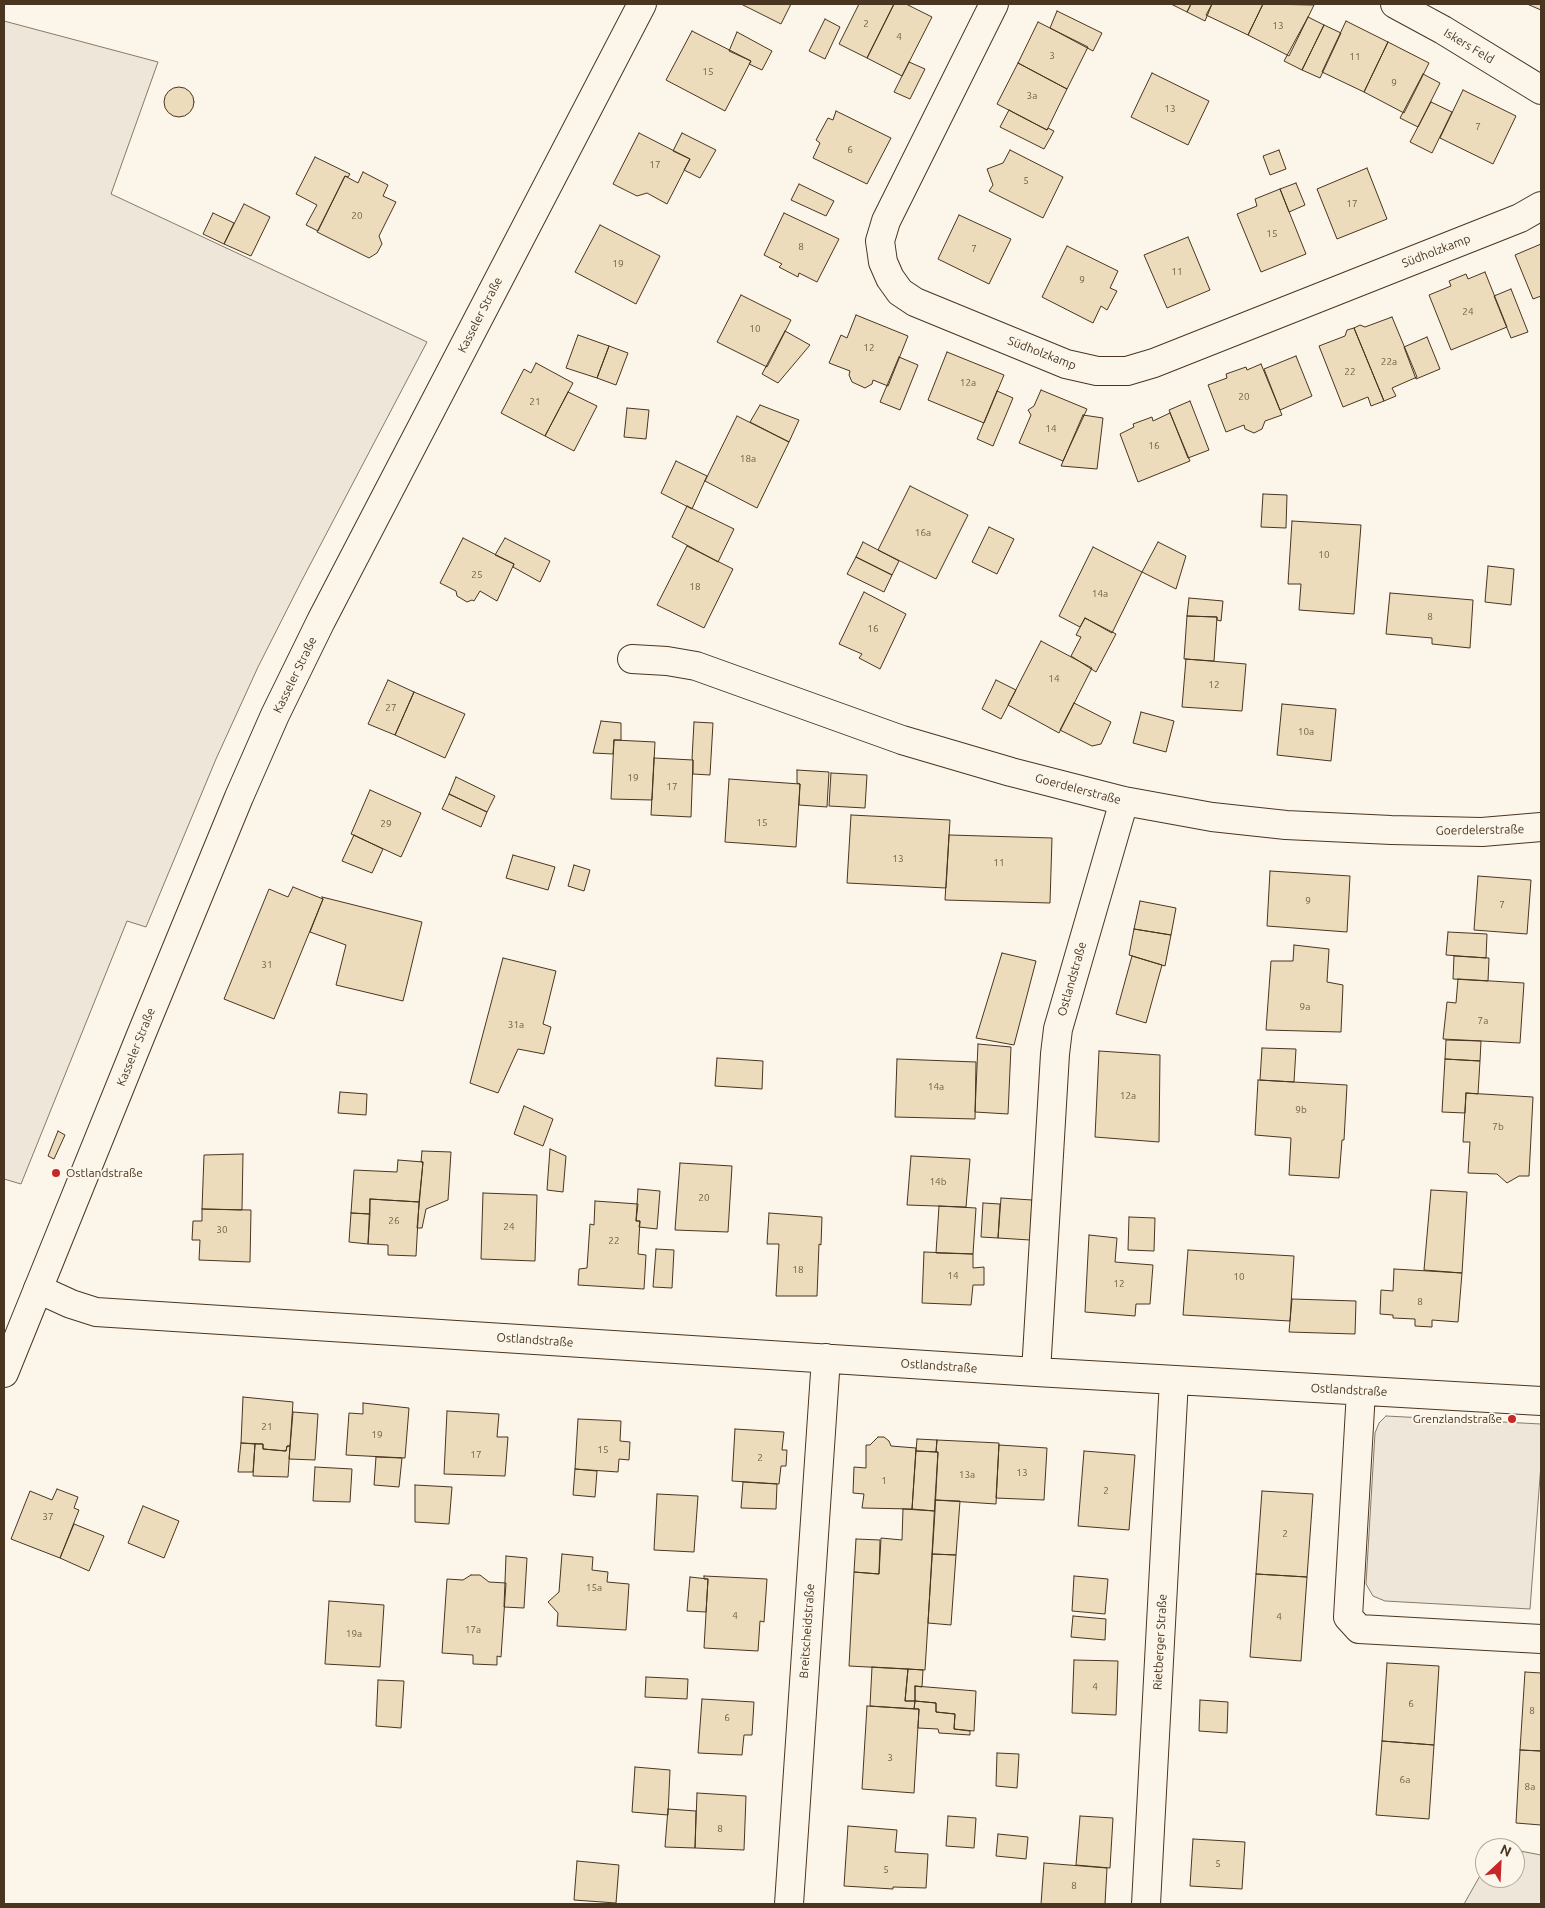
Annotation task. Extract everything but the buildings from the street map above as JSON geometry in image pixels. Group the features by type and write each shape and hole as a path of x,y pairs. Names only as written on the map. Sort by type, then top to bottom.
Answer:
{"street":[{"name":"Kasseler Straße","path":"4,1373 140,1035 276,715 321,621 642,4"},
{"name":"Südholzkamp","path":"994,4 886,221 880,242 883,262 890,278 900,292 915,302 1066,364 1097,372 1127,371 1154,363 1520,218 1541,206"},
{"name":"Iskers Feld","path":"1394,4 1443,30 1541,90"},
{"name":"Goerdelerstraße","path":"632,659 667,661 696,666 902,740 1011,772 1124,801 1212,817 1286,825 1482,832 1541,827"},
{"name":"Ostlandstraße","path":"1036,1372 1058,1029 1124,801"},
{"name":"Ostlandstraße","path":"38,1290 96,1312 1036,1372 1541,1400"},
{"name":"Breitscheidstraße","path":"789,1904 826,1358"},
{"name":"Rietberger Straße","path":"1146,1904 1174,1380"},
{"path":"1361,1391 1348,1617 1359,1629 1541,1639"}],"shaded area":[{"path":"4,21 158,62 111,194 427,342 258,667 216,759 146,927 127,921 21,1184 4,1179"},
{"path":"1386,1416 1541,1424 1541,1464 1530,1609 1385,1601 1373,1596 1366,1584 1375,1433 1379,1423"},
{"path":"1525,1852 1541,1855 1541,1904 1464,1904 1475,1885 1475,1888 1525,1888"}],"place":[{"name":"Ostlandstraße","path":"56,1173"},
{"name":"Grenzlandstraße","path":"1512,1419"}]}
